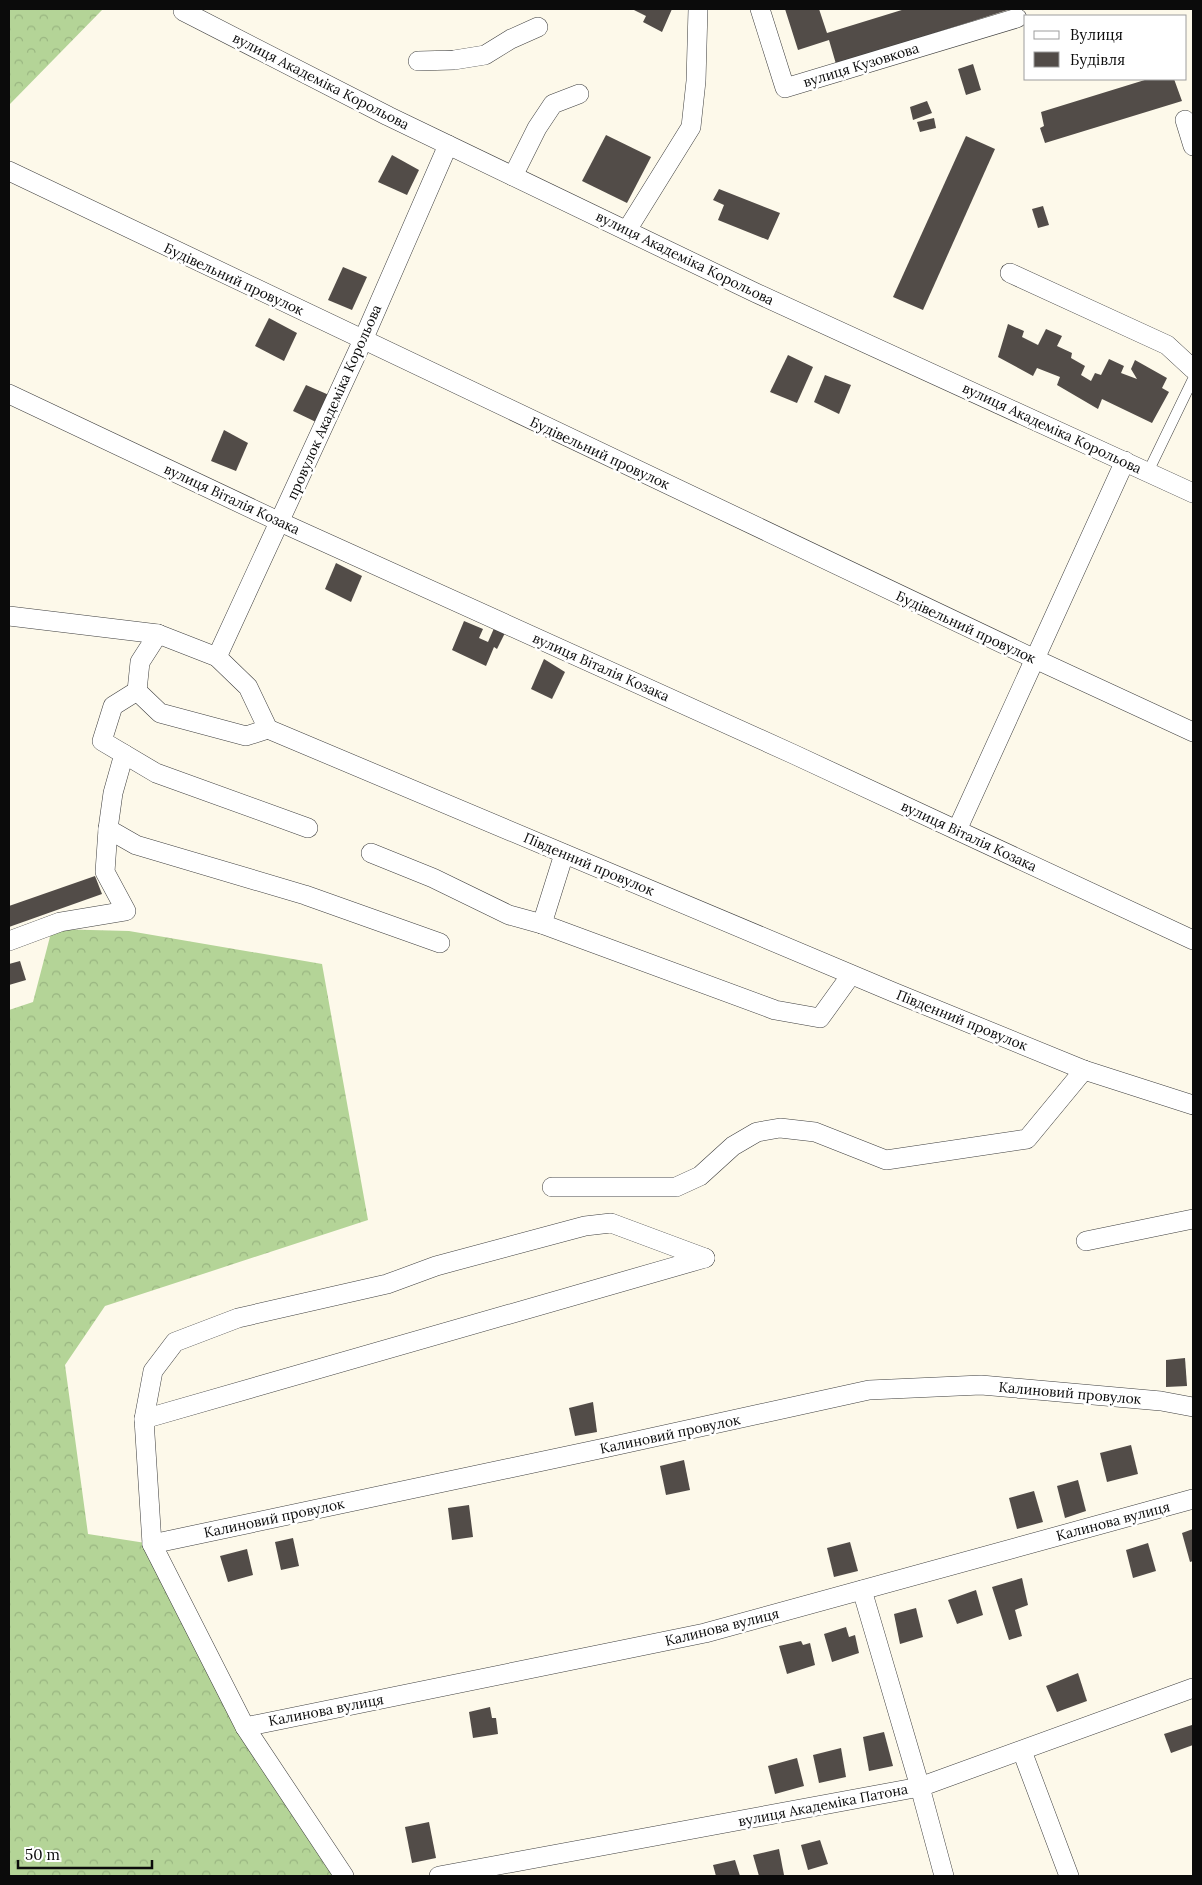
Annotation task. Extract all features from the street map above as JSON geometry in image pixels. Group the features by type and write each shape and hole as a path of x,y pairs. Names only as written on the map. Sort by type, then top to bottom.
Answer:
{"street":[{"path":"627,230 691,127 696,81 698,9"},
{"name":"вулиця Кузовкова","path":"760,9 785,88 1017,18"},
{"name":"вулиця Академіка Корольова","path":"183,11 448,145 756,293 1193,493"},
{"path":"418,61 454,60 485,55 511,39 538,26"},
{"path":"512,176 537,128 553,104 579,94"},
{"path":"1185,120 1193,146"},
{"name":"провулок Академіка Корольова","path":"217,657 363,340 448,145"},
{"name":"Будівельний провулок","path":"9,171 1035,659 1193,732"},
{"path":"1010,273 1167,345 1193,369"},
{"name":"вулиця Віталія Козака","path":"9,394 280,522 784,750 1193,940"},
{"path":"957,830 1125,461"},
{"path":"9,616 158,634 217,657 248,687 268,729 246,736 160,713 137,691"},
{"path":"137,691 140,662 158,634"},
{"path":"137,691 113,706 102,741 156,772 308,828"},
{"name":"Південний провулок","path":"268,729 1084,1070 1193,1105"},
{"path":"9,941 60,922 126,911 105,872 112,793 124,754"},
{"path":"108,829 136,845 305,895 440,943"},
{"path":"371,853 433,878 510,915 542,924 775,1010 820,1018 851,974"},
{"path":"542,924 564,854"},
{"path":"552,1187 676,1187 700,1176 733,1146 757,1132 780,1128 815,1132 886,1160 1027,1139 1084,1070"},
{"path":"1086,1241 1193,1219"},
{"path":"144,1419 705,1258 611,1223 585,1226 436,1266 387,1284 238,1318 175,1342 153,1371 144,1419 152,1544 245,1727 344,1876"},
{"name":"Калиновий провулок","path":"152,1544 869,1390 981,1385 1161,1401 1193,1407"},
{"name":"Калинова вулиця","path":"245,1727 705,1633 1193,1499"},
{"path":"862,1590 944,1876"},
{"name":"вулиця Академіка Патона","path":"439,1876 920,1787 1193,1688"},
{"path":"1022,1751 1069,1876"}],"lane":[{"path":"1148,472 1193,379"}],"green space":[{"path":"9,9 103,9 9,105"},
{"path":"52,929 129,931 322,964 368,1220 105,1306 65,1365 88,1534 152,1544 245,1727 344,1876 9,1876 9,1010 33,1002"}],"building":[{"path":"632,9 672,9 662,32 643,22 646,16"},
{"path":"785,9 819,9 827,33 905,9 1011,9 836,64 829,40 798,50"},
{"path":"973,64 981,90 966,95 958,69"},
{"path":"1145,80 1174,80 1182,101 1045,143 1040,128 1044,126 1041,112"},
{"path":"927,101 932,113 913,120 910,107"},
{"path":"934,118 936,128 920,132 917,122"},
{"path":"606,135 651,157 627,203 582,181"},
{"path":"966,136 995,149 923,310 893,297"},
{"path":"392,155 419,170 407,195 378,182"},
{"path":"719,189 780,213 768,240 718,220 724,205 713,200"},
{"path":"1043,206 1049,225 1038,228 1032,209"},
{"path":"343,267 367,277 352,310 328,300"},
{"path":"269,318 297,333 284,361 255,346"},
{"path":"1008,324 1024,331 1022,337 1038,345 1046,329 1062,336 1057,346 1072,353 1071,358 1085,366 1081,375 1091,381 1095,373 1101,375 1109,359 1124,366 1121,373 1137,379 1131,369 1135,360 1167,378 1162,388 1169,392 1152,423 1102,399 1098,409 1057,385 1060,377 1037,368 1033,376 998,357"},
{"path":"788,355 813,367 797,403 770,392"},
{"path":"825,375 851,385 839,414 814,402"},
{"path":"306,385 329,395 316,422 293,411"},
{"path":"224,430 248,443 236,471 211,461"},
{"path":"336,563 362,576 351,602 325,589"},
{"path":"464,621 483,629 479,638 488,642 495,626 506,631 497,649 494,647 486,666 452,650"},
{"path":"544,659 565,672 552,699 531,689"},
{"path":"95,876 102,894 9,927 9,906"},
{"path":"20,961 26,980 9,985 9,964"},
{"path":"1185,1358 1187,1386 1166,1387 1166,1360"},
{"path":"593,1402 597,1432 575,1436 569,1408"},
{"path":"1131,1445 1138,1474 1107,1482 1100,1453"},
{"path":"684,1460 690,1490 666,1495 660,1466"},
{"path":"1078,1480 1086,1511 1065,1518 1057,1486"},
{"path":"1034,1491 1043,1522 1017,1529 1009,1498"},
{"path":"469,1505 473,1537 452,1540 448,1508"},
{"path":"1193,1529 1193,1561 1190,1562 1182,1533"},
{"path":"293,1538 299,1566 281,1570 275,1542"},
{"path":"850,1542 858,1571 834,1577 827,1548"},
{"path":"1148,1543 1156,1571 1133,1578 1126,1550"},
{"path":"247,1549 253,1575 228,1582 220,1556"},
{"path":"1022,1578 1028,1605 1015,1610 1022,1636 1009,1640 992,1587"},
{"path":"976,1590 983,1615 957,1624 948,1600"},
{"path":"916,1608 923,1637 900,1644 894,1614"},
{"path":"846,1627 849,1637 855,1635 859,1653 832,1662 824,1634"},
{"path":"801,1641 803,1645 810,1643 815,1665 787,1674 779,1646"},
{"path":"1078,1673 1087,1701 1057,1712 1046,1686"},
{"path":"490,1707 492,1718 496,1718 498,1734 473,1738 469,1712"},
{"path":"1192,1725 1193,1745 1171,1753 1164,1734"},
{"path":"884,1732 893,1766 869,1771 863,1737"},
{"path":"841,1748 846,1777 819,1783 813,1755"},
{"path":"797,1758 804,1786 775,1794 768,1766"},
{"path":"429,1822 436,1858 412,1863 405,1827"},
{"path":"820,1840 828,1864 808,1870 801,1845"},
{"path":"779,1849 784,1875 759,1876 753,1855"},
{"path":"735,1860 740,1876 716,1876 713,1865"}]}
